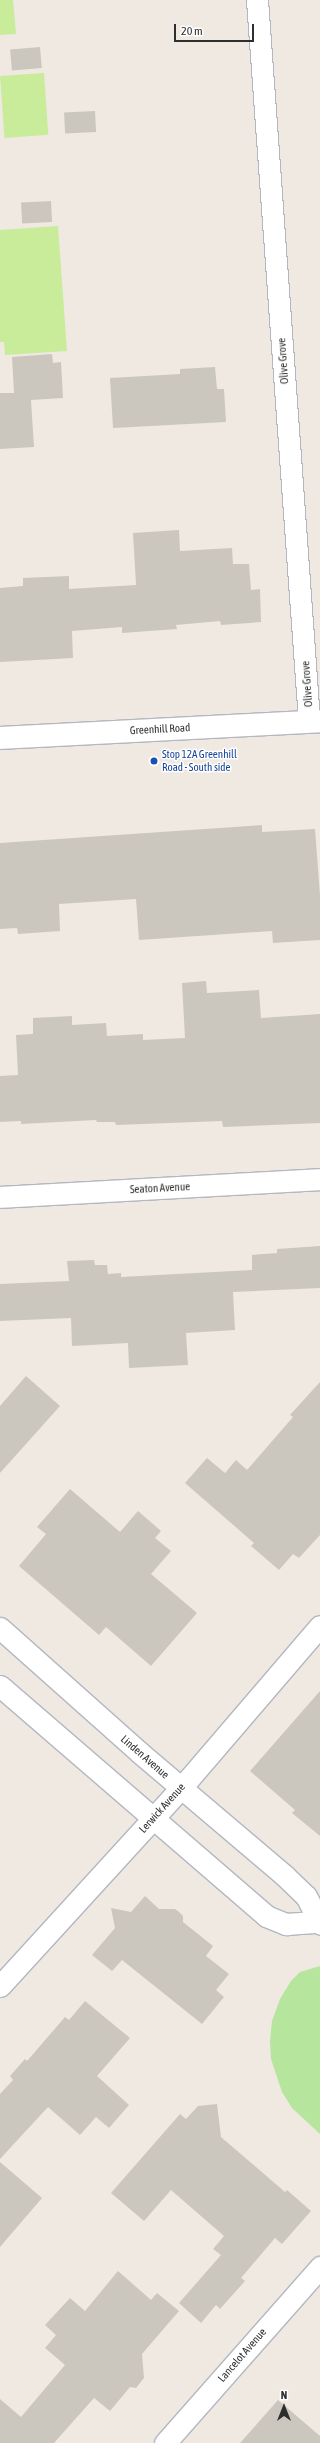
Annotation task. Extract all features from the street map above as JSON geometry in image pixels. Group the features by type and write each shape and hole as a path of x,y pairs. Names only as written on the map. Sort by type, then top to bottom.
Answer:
{"main road":[{"name":"Greenhill Road","path":"0,738 315,721"}],"street":[{"name":"Olive Grove","path":"257,0 315,721"},
{"name":"Seaton Avenue","path":"0,1197 320,1179"},
{"name":"Lerwick Avenue","path":"0,1986 181,1788 320,1626"},
{"name":"Linden Avenue","path":"0,1628 306,1896 319,1923 286,1924 266,1916 0,1686"},
{"name":"Lancelot Avenue","path":"165,2443 320,2267"}],"green space":[{"path":"0,0 13,0 16,34 0,35"},
{"path":"44,73 48,135 4,138 0,76"},
{"path":"58,226 67,351 5,355 4,342 0,342 0,230"},
{"path":"320,1966 320,2134 292,2108 282,2092 271,2059 270,2041 272,2021 280,1999 291,1981 300,1972"}],"building":[{"path":"40,47 42,68 12,71 10,50"},
{"path":"95,111 96,132 65,134 64,113"},
{"path":"51,201 52,222 22,224 21,203"},
{"path":"52,354 53,363 61,362 63,398 31,400 34,447 0,449 0,393 14,393 12,357"},
{"path":"215,367 217,389 224,389 226,422 113,428 110,378 180,374 180,369"},
{"path":"179,530 180,551 232,548 233,564 249,564 251,590 260,589 261,622 221,625 220,621 176,625 177,629 122,633 122,627 72,631 73,658 0,662 0,588 23,586 23,578 69,576 69,589 136,585 133,533"},
{"path":"262,825 262,832 315,829 320,895 320,940 273,943 272,931 139,940 136,899 59,904 60,931 18,934 17,928 0,929 0,843"},
{"path":"206,981 207,993 259,990 261,1018 320,1014 320,1123 223,1127 222,1121 116,1125 115,1122 97,1122 96,1120 21,1124 21,1121 0,1122 0,1076 18,1075 16,1035 33,1034 33,1018 72,1016 72,1025 106,1023 107,1036 143,1034 143,1040 185,1038 182,983"},
{"path":"320,1246 320,1288 233,1292 235,1330 186,1333 188,1365 129,1368 128,1343 72,1346 71,1318 0,1321 0,1284 69,1281 67,1261 94,1260 95,1265 107,1265 108,1274 121,1273 121,1277 252,1270 252,1255 277,1253 277,1249"},
{"path":"26,1376 60,1406 0,1473 0,1406"},
{"path":"320,1382 320,1535 299,1558 293,1554 279,1570 251,1546 254,1543 185,1483 207,1458 225,1473 236,1460 247,1470 293,1417 290,1415"},
{"path":"70,1489 120,1532 138,1511 161,1531 155,1538 171,1551 151,1574 197,1613 151,1666 106,1627 99,1635 19,1566 46,1534 37,1527"},
{"path":"320,1691 320,1836 292,1813 295,1810 250,1771"},
{"path":"145,1896 159,1909 175,1909 179,1912 183,1916 183,1922 213,1946 206,1956 229,1974 216,1990 224,1997 202,2024 122,1960 112,1971 92,1955 115,1928 111,1908 131,1912"},
{"path":"85,2001 130,2038 97,2076 129,2105 109,2128 96,2117 80,2135 48,2107 0,2159 0,2094 13,2080 10,2076 25,2059 27,2061 65,2017 69,2020"},
{"path":"217,2104 221,2137 285,2192 287,2190 311,2211 282,2244 275,2238 241,2278 245,2281 220,2309 216,2305 201,2323 179,2303 221,2255 213,2249 224,2236 171,2190 144,2221 111,2193 180,2114 186,2119 198,2106"},
{"path":"0,2162 42,2198 0,2247"},
{"path":"118,2271 151,2300 157,2293 179,2311 142,2354 144,2378 136,2388 130,2387 110,2411 94,2398 54,2443 0,2443 0,2399 21,2417 65,2365 45,2348 56,2335 45,2325 70,2298 85,2311"},
{"path":"278,2400 320,2436 320,2443 240,2443"}],"place":[{"name":"Stop 12A Greenhill Road - South side","path":"154,761"}]}
